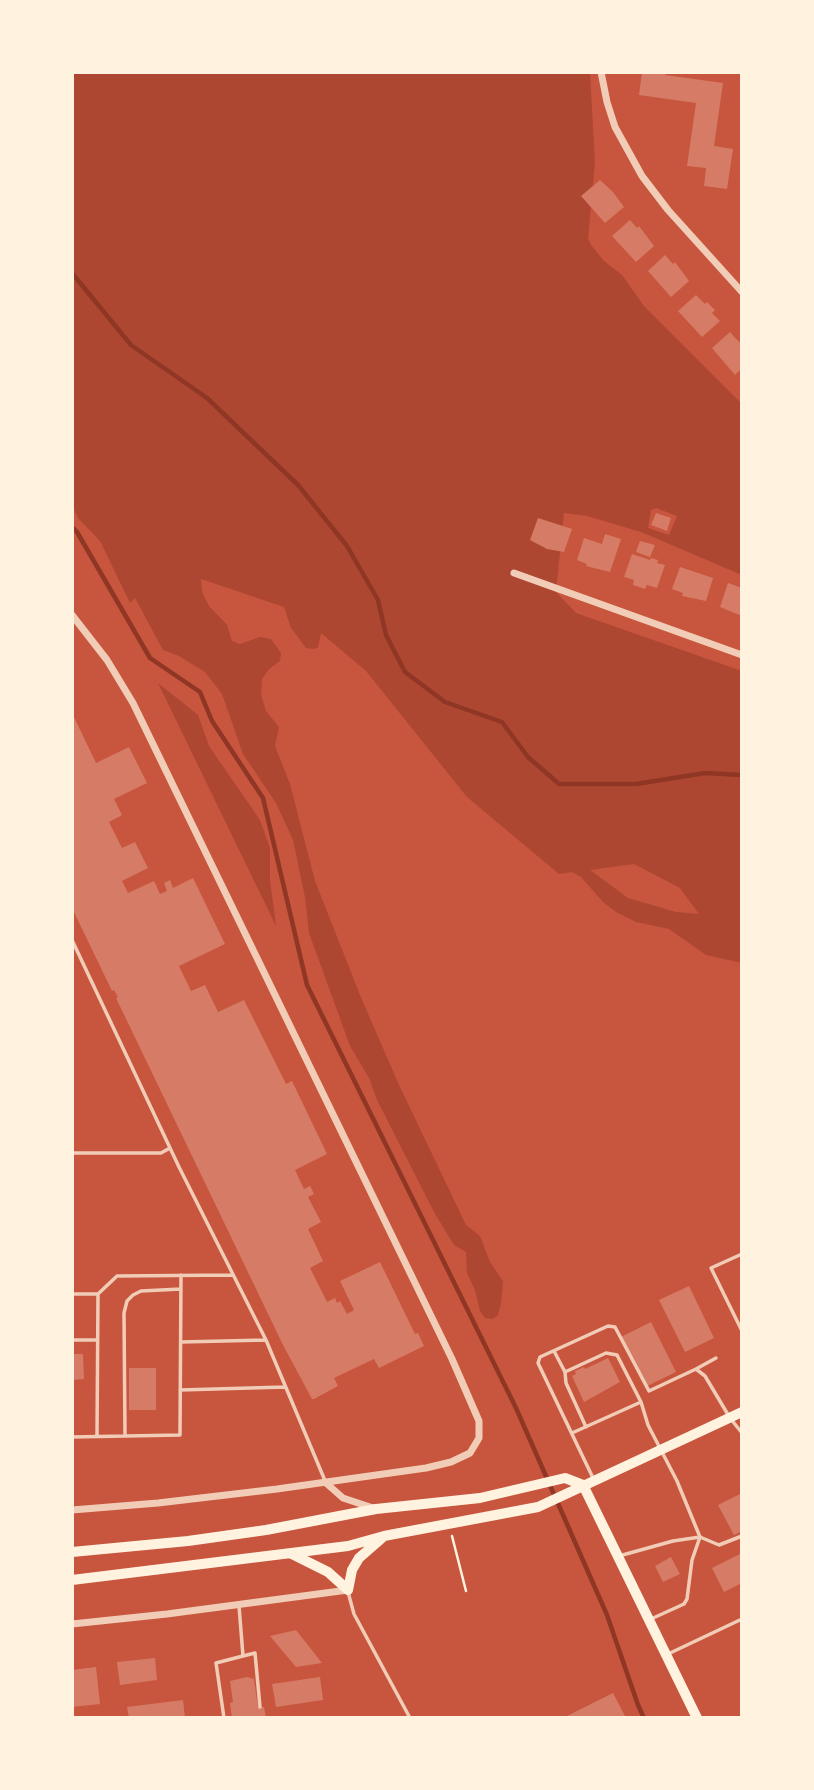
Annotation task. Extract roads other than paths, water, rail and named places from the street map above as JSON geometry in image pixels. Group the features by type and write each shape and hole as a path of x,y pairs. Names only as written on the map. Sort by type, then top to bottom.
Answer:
{"main road":[{"path":"72,1580 348,1546 384,1536 538,1507 742,1412"},
{"path":"72,1552 188,1541 266,1530 376,1509 480,1498 565,1478 589,1482"},
{"path":"589,1482 618,1556 697,1718"},
{"path":"348,1590 352,1570 359,1558 384,1536"},
{"path":"290,1554 328,1572 348,1590"}],"street":[{"path":"601,72 615,127 642,176 668,210 741,290"},
{"path":"514,573 742,655"},
{"path":"72,615 107,660 133,703 452,1359 479,1421 479,1438 470,1453 451,1462 426,1468 158,1503 72,1510"},
{"path":"326,1483 343,1498 376,1509"},
{"path":"72,1624 348,1590"}],"lane":[{"path":"72,940 170,1149 266,1340 326,1483"},
{"path":"72,1153 161,1153 170,1149"},
{"path":"742,1254 712,1268 742,1331"},
{"path":"72,1437 180,1435 181,1275"},
{"path":"72,1294 98,1294 117,1276 233,1275"},
{"path":"125,1436 124,1313 127,1301 141,1291 181,1289"},
{"path":"97,1436 98,1294"},
{"path":"589,1482 572,1433 538,1363 540,1357 608,1326 615,1327 649,1391 716,1359"},
{"path":"72,1340 97,1340"},
{"path":"181,1342 266,1340"},
{"path":"554,1351 586,1427"},
{"path":"565,1372 606,1353 617,1354 700,1537 692,1560 684,1604 649,1620"},
{"path":"696,1368 705,1376 742,1433"},
{"path":"180,1390 285,1387"},
{"path":"572,1433 641,1402"},
{"path":"618,1556 673,1541 700,1537 719,1545 742,1536"},
{"path":"348,1590 354,1614 410,1718"},
{"path":"239,1604 243,1656"},
{"path":"666,1654 742,1619"},
{"path":"224,1718 216,1663 255,1653 260,1707"}],"waterway":[{"path":"72,273 131,345 207,398 298,485 347,546 378,600 386,635 405,672 445,702 502,722 528,757 559,784 636,784 705,773 742,775"},
{"path":"72,527 150,658 200,692 212,721 263,798 307,985 516,1408 607,1615 644,1718"}]}
